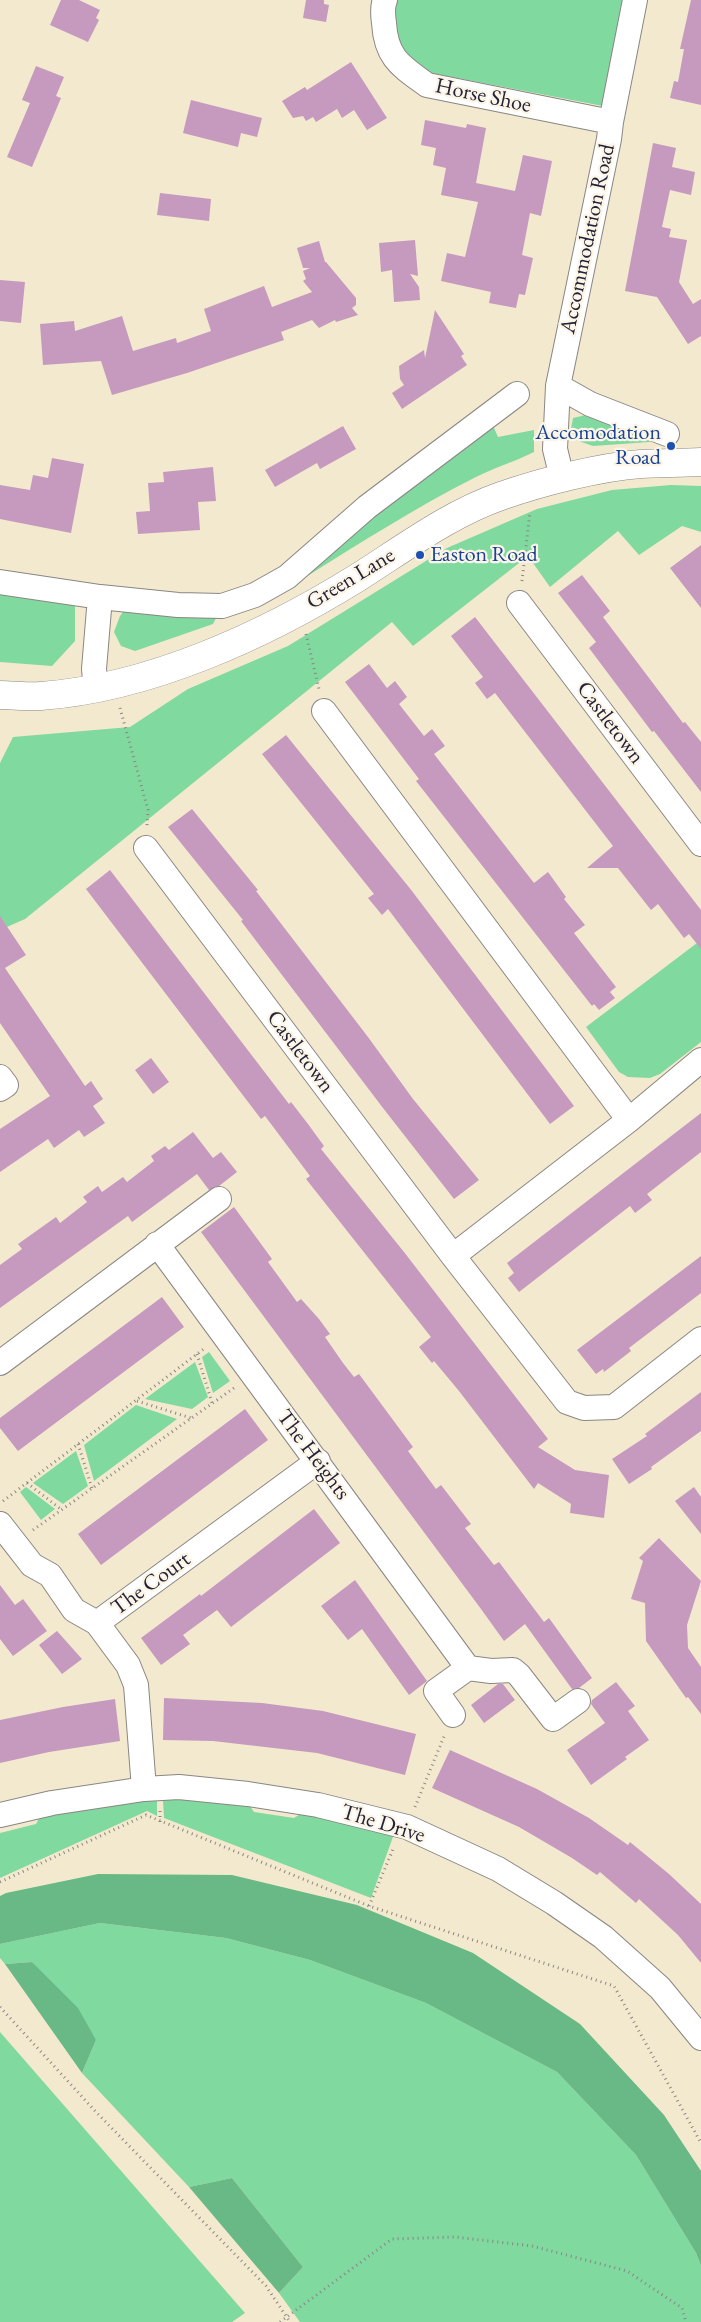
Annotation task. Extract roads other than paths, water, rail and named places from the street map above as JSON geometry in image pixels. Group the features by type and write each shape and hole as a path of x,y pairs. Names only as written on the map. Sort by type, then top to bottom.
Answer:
{"street":[{"name":"Horse Shoe","path":"385,0 383,5 384,27 389,53 427,85 611,122"},
{"name":"Accommodation Road","path":"562,478 555,449 558,386 636,0"},
{"path":"558,386 590,404 667,434"},
{"path":"0,582 100,598 178,605 222,606 270,588 287,577 367,507 517,394"},
{"name":"Green Lane","path":"0,695 40,696 96,689 142,677 208,654 282,620 468,510 500,496 562,478 639,464 701,462"},
{"path":"96,689 94,669 100,598"},
{"name":"Castletown","path":"519,603 701,844"},
{"path":"324,710 629,1120"},
{"name":"Castletown","path":"146,848 453,1256 568,1402 584,1408 614,1407 701,1339"},
{"path":"453,1256 629,1120 701,1060"},
{"path":"0,1077 6,1085 0,1089"},
{"path":"0,1363 219,1199"},
{"name":"The Heights","path":"157,1244 468,1668"},
{"name":"The Court","path":"0,1524 32,1565 50,1575 74,1610 97,1623 318,1461"},
{"path":"97,1623 128,1665 136,1686 144,1789"},
{"path":"453,1714 436,1691 468,1668 491,1671 513,1670 553,1719 578,1701"},
{"name":"The Drive","path":"0,1815 52,1803 144,1789 179,1788 248,1794 318,1805 407,1827 498,1869 554,1903 602,1937 660,1988 701,2038"}],"place":[{"name":"Accomodation Road","path":"671,446"},
{"name":"Easton Road","path":"420,555"}]}
